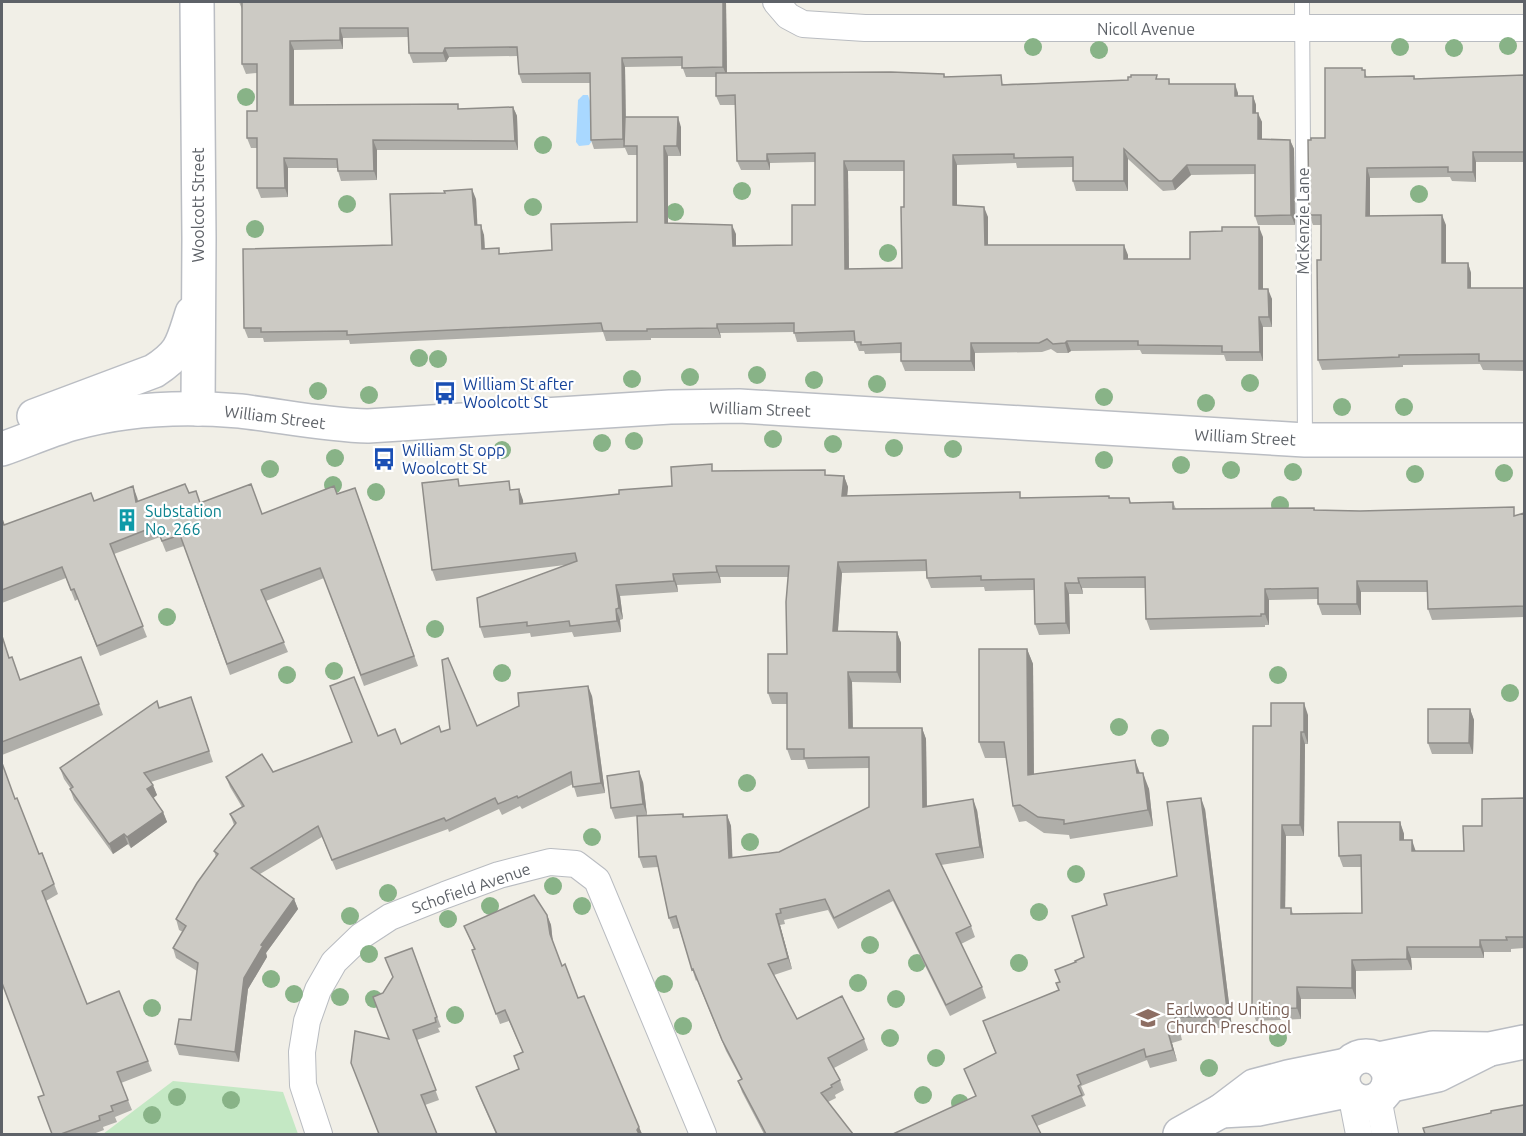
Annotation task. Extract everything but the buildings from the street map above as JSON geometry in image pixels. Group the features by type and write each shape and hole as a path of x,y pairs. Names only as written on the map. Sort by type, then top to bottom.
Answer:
{"main road":[{"name":"Woolcott Street","path":"196,2 198,409"},
{"path":"2,428 154,371 170,361 179,351 199,295"},
{"name":"William Street","path":"2,449 92,419 155,409 248,412 343,426 368,426 670,407 739,406 1305,440 1524,440"},
{"path":"1180,1134 1221,1111 1254,1086 1288,1077 1365,1083 1433,1048 1490,1049 1524,1042"}],"street":[{"name":"Nicoll Avenue","path":"776,2 788,16 803,24 865,28 1524,28"},
{"name":"Schofield Avenue","path":"319,1134 303,1085 302,1052 307,1021 314,1000 334,962 361,936 390,917 499,875 550,862 576,864 597,880 703,1134"},
{"path":"1359,1134 1365,1083"},
{"path":"1365,1083 1384,1134"}],"lane":[{"name":"McKenzie Lane","path":"1302,2 1305,440"}],"green space":[{"path":"173,1081 283,1092 298,1134 103,1134"}],"water":[{"path":"583,95 588,95 592,101 592,141 589,145 579,146 576,142 578,100"}],"place":[{"name":"William St after Woolcott St","path":"445,393"},
{"name":"William St opp Woolcott St","path":"384,459"},
{"name":"Substation No. 266","path":"127,520"},
{"name":"Earlwood Uniting Church Preschool","path":"1148,1018"}]}
